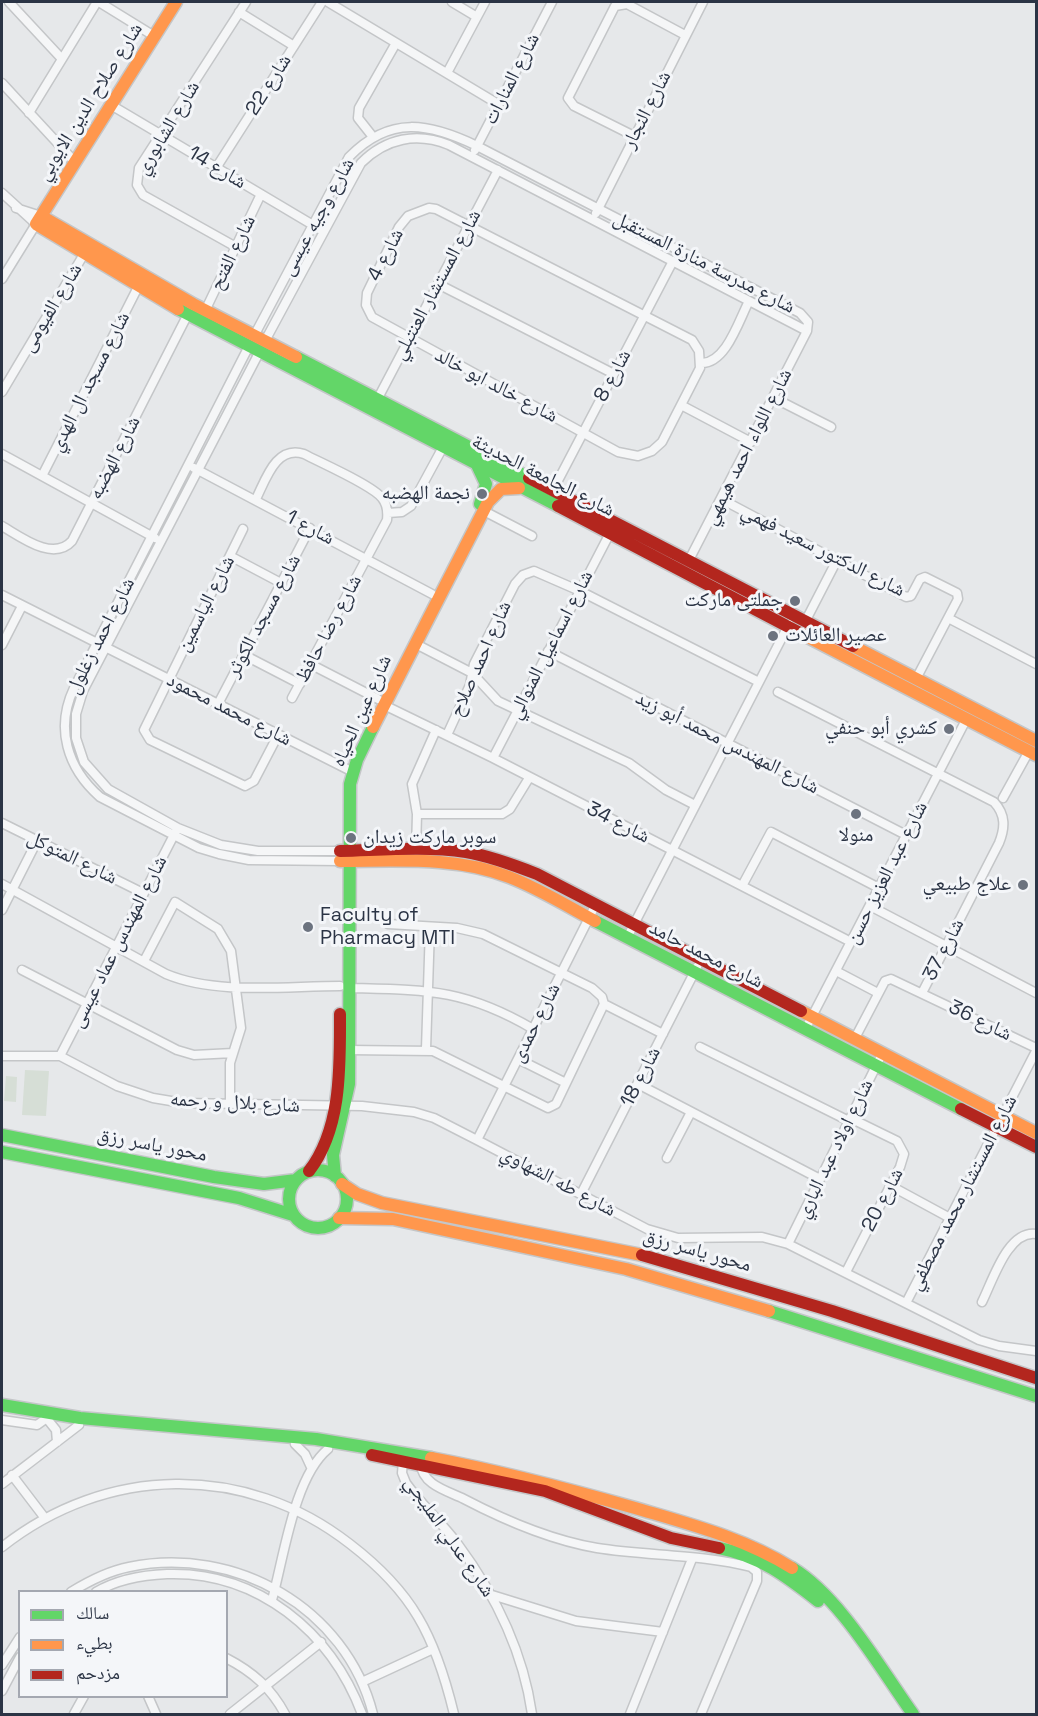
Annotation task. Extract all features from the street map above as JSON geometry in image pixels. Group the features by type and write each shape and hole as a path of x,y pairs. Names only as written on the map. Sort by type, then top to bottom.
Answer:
{"street":[{"path":"9,2 62,59"},
{"path":"29,113 98,2 154,36"},
{"name":"شارع صلاح الدين الايوبي","path":"39,220 176,2"},
{"name":"شارع الشابوري","path":"236,248 139,190 137,174 246,2"},
{"name":"شارع 22","path":"216,168 322,2"},
{"path":"328,2 498,104"},
{"path":"452,2 477,17"},
{"path":"447,73 485,2"},
{"name":"شارع المنارات","path":"471,156 552,2"},
{"name":"شارع النجار","path":"592,219 703,2"},
{"path":"634,136 574,106 568,98 615,6 619,3 627,4 685,35"},
{"path":"239,12 294,46"},
{"path":"373,137 358,118 359,108 396,43"},
{"path":"2,82 75,162"},
{"name":"شارع 14","path":"111,105 323,231"},
{"name":"شارع وجيه عيسى","path":"257,344 312,224 343,165 356,150 373,137 392,130 423,127 444,131 477,146"},
{"name":"شارع وجيه عيسى","path":"257,344 361,163 387,144 407,138 429,139 471,156"},
{"name":"شارع مدرسة منارة المستقبل","path":"471,156 807,331 808,322 800,313 477,146"},
{"name":"شارع المستشار العنتبلي","path":"377,400 498,170"},
{"path":"2,194 15,208 39,220 2,279"},
{"name":"شارع الفتح","path":"205,311 261,194"},
{"name":"شارع 4","path":"409,339 376,322 368,312 366,299 369,286 399,227 408,216 429,208 436,209 469,225"},
{"name":"شارع الجامعة الحديثة","path":"39,220 84,254 138,287 191,309 205,311 257,344 377,400 443,447 610,533 634,540 688,562 805,621 967,718 1034,749"},
{"name":"شارع الجامعة الحديثة","path":"39,220 191,309 406,421 552,492 634,540 789,624 891,672 916,679 1034,749"},
{"path":"469,225 692,340 699,351 701,363 710,362 720,355 749,301"},
{"name":"شارع الفيومى","path":"2,392 84,254"},
{"name":"شارع 8","path":"552,492 673,261"},
{"path":"438,284 614,374"},
{"name":"شارع مسجد ال الهدي","path":"42,476 138,287"},
{"name":"شارع الهضبه","path":"2,526 43,548 59,549 72,541 191,309"},
{"name":"شارع اللواء احمد هيمهي","path":"688,562 807,331"},
{"name":"شارع خالد ابو خالد","path":"409,339 625,455 645,454 662,442 701,363"},
{"name":"شارع احمد زغلول","path":"257,344 188,465 96,644 78,702 75,726 79,750 87,767 108,789 176,831 249,855 344,856"},
{"name":"شارع احمد زغلول","path":"84,678 105,648 161,542 198,470 257,344"},
{"path":"774,398 831,427"},
{"path":"681,405 751,442"},
{"path":"256,499 278,459 288,453 299,453 379,494 388,513 402,512 411,506 443,447"},
{"path":"2,454 161,542"},
{"name":"شارع عين الحياه","path":"339,1180 333,1155 339,1107 343,987 344,856 341,797 350,771 432,594 484,495 485,476 476,464"},
{"name":"شارع 1","path":"188,465 432,594"},
{"name":"شارع عين الحياه","path":"381,702 495,493 504,487 524,489"},
{"name":"شارع الدكتور سعيد فهمي","path":"721,499 908,597 912,595 920,579 927,577 958,595 948,618"},
{"path":"484,511 532,536"},
{"name":"شارع رضا حافظ","path":"292,698 367,559 388,513"},
{"name":"شارع مسجد الكوثر","path":"218,704 310,528"},
{"name":"شارع الياسمين","path":"243,529 144,730 150,740 245,786 254,781 278,735"},
{"name":"شارع اسماعيل المنوالي","path":"493,758 610,533"},
{"path":"230,556 281,583"},
{"path":"805,621 837,560"},
{"name":"شارع احمد صلاح","path":"447,735 470,685 472,673 505,603 523,575 540,571 759,682"},
{"name":"شارع محمد محمود","path":"2,595 350,771"},
{"path":"2,645 22,606"},
{"path":"916,679 948,618 1036,664"},
{"path":"631,931 789,624"},
{"path":"414,643 472,673 493,698 629,763 666,790 695,806"},
{"name":"شارع المهندس محمد أبو زيد","path":"548,651 906,835"},
{"path":"244,655 300,684"},
{"name":"شارع 34","path":"310,664 851,942"},
{"name":"شارع 37","path":"778,692 994,802 1004,821 999,843 922,993"},
{"name":"شارع عبد العزيز حسن","path":"809,1023 967,718"},
{"path":"416,850 417,814 412,789 413,779 436,730"},
{"path":"1003,798 1034,749"},
{"path":"417,814 502,814 510,809 529,778"},
{"name":"شارع المتوكل","path":"2,823 143,893"},
{"name":"شارع المهندس عماد عيسى","path":"60,1056 176,831"},
{"path":"742,886 771,832 879,888"},
{"path":"2,910 37,841"},
{"name":"شارع محمد حامد","path":"344,856 416,850 452,850 498,859 537,874 592,911"},
{"name":"شارع محمد حامد","path":"344,856 451,862 475,866 510,877 592,911 1000,1122 1036,1147"},
{"path":"2,884 144,961 190,982 236,986 429,990 481,1003 533,1029"},
{"path":"144,961 173,903 178,902 218,928 224,936 231,951 241,1028 229,1068 230,1103"},
{"path":"870,906 1036,993"},
{"name":"شارع حمدى","path":"477,1140 592,911"},
{"path":"388,924 483,934 562,971 598,992 604,1004 663,1034"},
{"path":"426,1049 430,927"},
{"name":"شارع 18","path":"581,1194 698,966"},
{"path":"22,970 182,1053 233,1053"},
{"path":"836,971 878,993 854,1040"},
{"name":"شارع 36","path":"878,993 885,981 891,979 1036,1050"},
{"name":"شارع عين الحياه","path":"309,1171 325,1150 349,1084 349,1050 343,987"},
{"path":"349,1050 426,1049 440,1053 549,1108 555,1104 604,1004"},
{"name":"شارع محمد حامد","path":"809,1023 854,1040 879,1059"},
{"path":"700,1047 850,1120"},
{"name":"شارع المستشار محمد مصطفي","path":"906,1303 1036,1050"},
{"name":"شارع بلال و رحمه","path":"2,1056 60,1056 117,1086 153,1098 183,1102 339,1107"},
{"path":"518,1059 566,1083"},
{"name":"شارع اولاد عبد الباري","path":"788,1244 879,1059"},
{"path":"638,1084 820,1179"},
{"name":"شارع طه الشهاوي","path":"339,1107 414,1112 434,1118 662,1234 695,1239 762,1237 788,1244 979,1340 999,1346 1036,1351"},
{"path":"666,1158 691,1112"},
{"name":"شارع 20","path":"846,1272 903,1161 901,1147 897,1142 850,1120"},
{"name":"شارع محمد حامد","path":"1000,1122 1036,1133"},
{"name":"محور ياسر رزق","path":"2,1135 204,1176 264,1184 296,1180"},
{"name":"محور ياسر رزق","path":"2,1152 239,1198 293,1215"},
{"path":"309,1171 325,1171 339,1180 347,1199 339,1218 331,1225 315,1228 305,1225 293,1215 289,1194 296,1180 309,1171"},
{"name":"محور ياسر رزق","path":"339,1180 365,1198 382,1203 578,1239 657,1259 1036,1377"},
{"path":"891,1186 950,1218"},
{"name":"محور ياسر رزق","path":"339,1218 393,1219 626,1269 827,1328 984,1381 1036,1396"},
{"path":"982,1302 1011,1244 1021,1236 1036,1234"},
{"path":"2,1405 73,1417 316,1439 405,1452 527,1477 724,1534 772,1556 819,1590 834,1605 844,1622 913,1714"},
{"path":"2,1412 79,1425 294,1444 421,1464 544,1491 671,1538 728,1549 763,1562 801,1585 844,1622"},
{"path":"2,1420 37,1425 46,1420"},
{"path":"46,1420 56,1430 57,1442"},
{"path":"2,1484 79,1425"},
{"path":"294,1444 306,1454 311,1467"},
{"path":"272,1600 296,1510 311,1467 328,1449"},
{"name":"شارع عدلي المليجي","path":"403,1461 406,1483 456,1542 492,1595 516,1650 529,1691 532,1714"},
{"path":"421,1464 422,1474 431,1483 496,1516 529,1529 596,1548 742,1564 757,1572 757,1581 700,1714"},
{"path":"12,1475 44,1517"},
{"path":"2,1547 44,1517 76,1503 110,1494 170,1482 222,1486 250,1493 296,1510 339,1536 384,1575 418,1616 444,1674 454,1714"},
{"path":"637,1524 657,1526 660,1520 657,1515"},
{"path":"630,1714 692,1559"},
{"path":"75,1590 108,1573 152,1563 202,1563 248,1575 276,1587 323,1626 338,1644 362,1682 373,1714"},
{"path":"202,1563 202,1575"},
{"path":"101,1590 125,1580 149,1575 202,1575 225,1580 272,1600 302,1622 321,1642 344,1673 362,1714"},
{"path":"492,1595 576,1621 663,1632"},
{"path":"2,1665 18,1640"},
{"path":"230,1714 321,1642"},
{"path":"362,1682 434,1649"},
{"path":"228,1659 248,1669 266,1685 285,1714"},
{"path":"2,1691 18,1660"},
{"path":"74,1714 83,1698"},
{"path":"149,1698 156,1714"}],"shaded area":[{"path":"25,1070 49,1071 46,1116 22,1115"},
{"path":"6,1076 17,1077 16,1102 4,1101"}],"traffic: fast":[{"path":"178,309 558,506"},
{"path":"296,357 529,478"},
{"path":"477,465 486,484 480,504"},
{"path":"335,1176 333,1155 349,1084 350,784 357,760 373,727"},
{"path":"595,921 961,1109"},
{"path":"2,1135 214,1177 264,1184 296,1180"},
{"path":"2,1152 239,1198 293,1215"},
{"path":"318,1170 329,1172 342,1183 347,1199 345,1210 334,1223 318,1228 307,1226 294,1215 289,1199 291,1188 302,1175 318,1170"},
{"path":"769,1311 1036,1396"},
{"path":"2,1405 80,1418 316,1439 431,1458"},
{"path":"719,1548 747,1556 772,1568 818,1601"},
{"path":"792,1568 810,1581 843,1615 913,1714"}],"traffic: slow":[{"path":"176,2 36,224 178,309"},
{"path":"41,216 193,304 296,357"},
{"path":"373,727 488,502 501,489 519,488"},
{"path":"802,634 1036,755"},
{"path":"853,646 1036,741"},
{"path":"340,861 426,861 489,870 531,886 595,921"},
{"path":"801,1011 1036,1133"},
{"path":"342,1184 357,1194 382,1203 642,1255"},
{"path":"339,1218 393,1219 626,1269 769,1311"},
{"path":"431,1458 534,1481 676,1520 755,1548 792,1568"}],"traffic: jam":[{"path":"529,478 853,646"},
{"path":"558,506 802,634"},
{"path":"340,851 450,850 493,858 511,864 537,874 801,1011"},
{"path":"309,1171 328,1136 337,1096 340,1014"},
{"path":"961,1109 1036,1147"},
{"path":"642,1255 832,1311 1036,1378"},
{"path":"372,1455 545,1491 671,1538 719,1548"}],"place":[{"name":"نجمة الهضبه","path":"482,494"},
{"name":"جملتى ماركت","path":"795,601"},
{"name":"عصير العائلات","path":"773,636"},
{"name":"كشري أبو حنفي","path":"949,729"},
{"name":"منولا","path":"856,814"},
{"name":"سوبر ماركت زيدان","path":"351,838"},
{"name":"علاج طبيعي","path":"1023,885"},
{"name":"Faculty of Pharmacy MTI","path":"308,927"}]}
